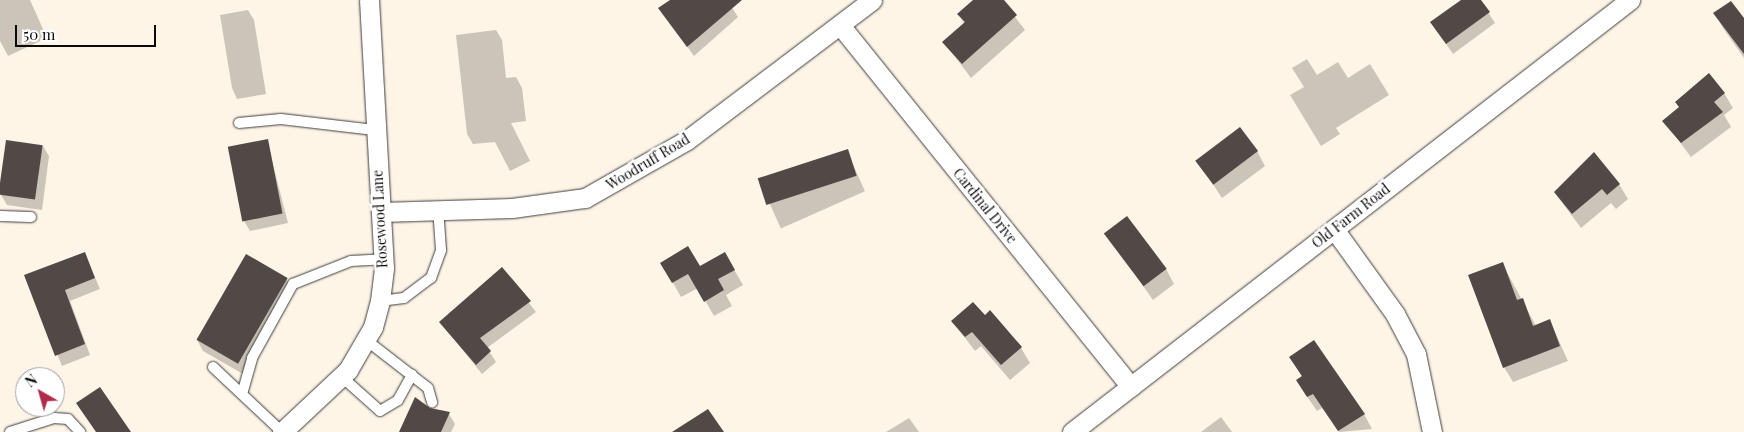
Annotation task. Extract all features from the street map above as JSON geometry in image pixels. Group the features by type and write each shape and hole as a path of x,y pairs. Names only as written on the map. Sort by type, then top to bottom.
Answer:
{"street":[{"name":"Rosewood Lane","path":"284,431 342,377 366,340 380,301 384,259 382,212 374,130 369,0"},
{"name":"Woodruff Road","path":"382,212 438,211 559,204 618,183 687,140 872,0"},
{"name":"Old Farm Road","path":"1072,432 1630,0"},
{"name":"Cardinal Drive","path":"840,25 1131,387"},
{"path":"1334,229 1395,314 1416,354 1432,432"}],"lane":[{"path":"239,123 281,119 374,130"},
{"path":"380,301 404,298 431,278 440,250 438,211"},
{"path":"0,216 32,217"},
{"path":"242,394 252,358 294,284 351,261 384,259"},
{"path":"366,340 428,388 432,402"},
{"path":"213,367 284,431"},
{"path":"342,377 380,411 398,400 412,375"},
{"path":"10,432 54,418 68,419 80,432"}],"building":[{"path":"670,0 742,0 687,47 658,8"},
{"path":"973,0 1004,0 1017,15 962,64 942,42 965,22 957,14"},
{"path":"1461,0 1481,0 1490,12 1446,44 1430,22"},
{"path":"1731,1 1744,18 1744,54 1713,13"},
{"path":"1709,73 1725,93 1714,102 1723,112 1681,143 1662,121 1679,107 1675,102"},
{"path":"1240,127 1258,151 1213,185 1195,161"},
{"path":"268,139 283,214 242,221 228,147"},
{"path":"6,140 43,145 35,200 0,195"},
{"path":"848,149 857,176 766,205 758,178"},
{"path":"1594,152 1620,184 1607,195 1602,189 1572,214 1554,192"},
{"path":"1127,216 1167,269 1144,286 1104,233"},
{"path":"688,246 700,266 725,252 735,270 718,279 724,290 704,302 688,274 672,283 660,263"},
{"path":"85,252 95,278 65,290 85,344 55,356 24,275"},
{"path":"246,254 288,278 238,364 197,340"},
{"path":"1503,262 1517,300 1523,298 1533,326 1550,319 1560,346 1503,368 1468,275"},
{"path":"502,267 531,301 480,338 491,351 476,365 439,322"},
{"path":"973,302 985,315 990,310 1022,347 1001,365 972,332 965,337 951,321"},
{"path":"1314,340 1365,414 1338,431 1313,394 1307,397 1296,380 1302,376 1289,357"},
{"path":"100,387 131,432 96,432 76,403"},
{"path":"415,397 430,408 450,412 441,432 399,432"},
{"path":"708,409 724,432 672,432"}]}
